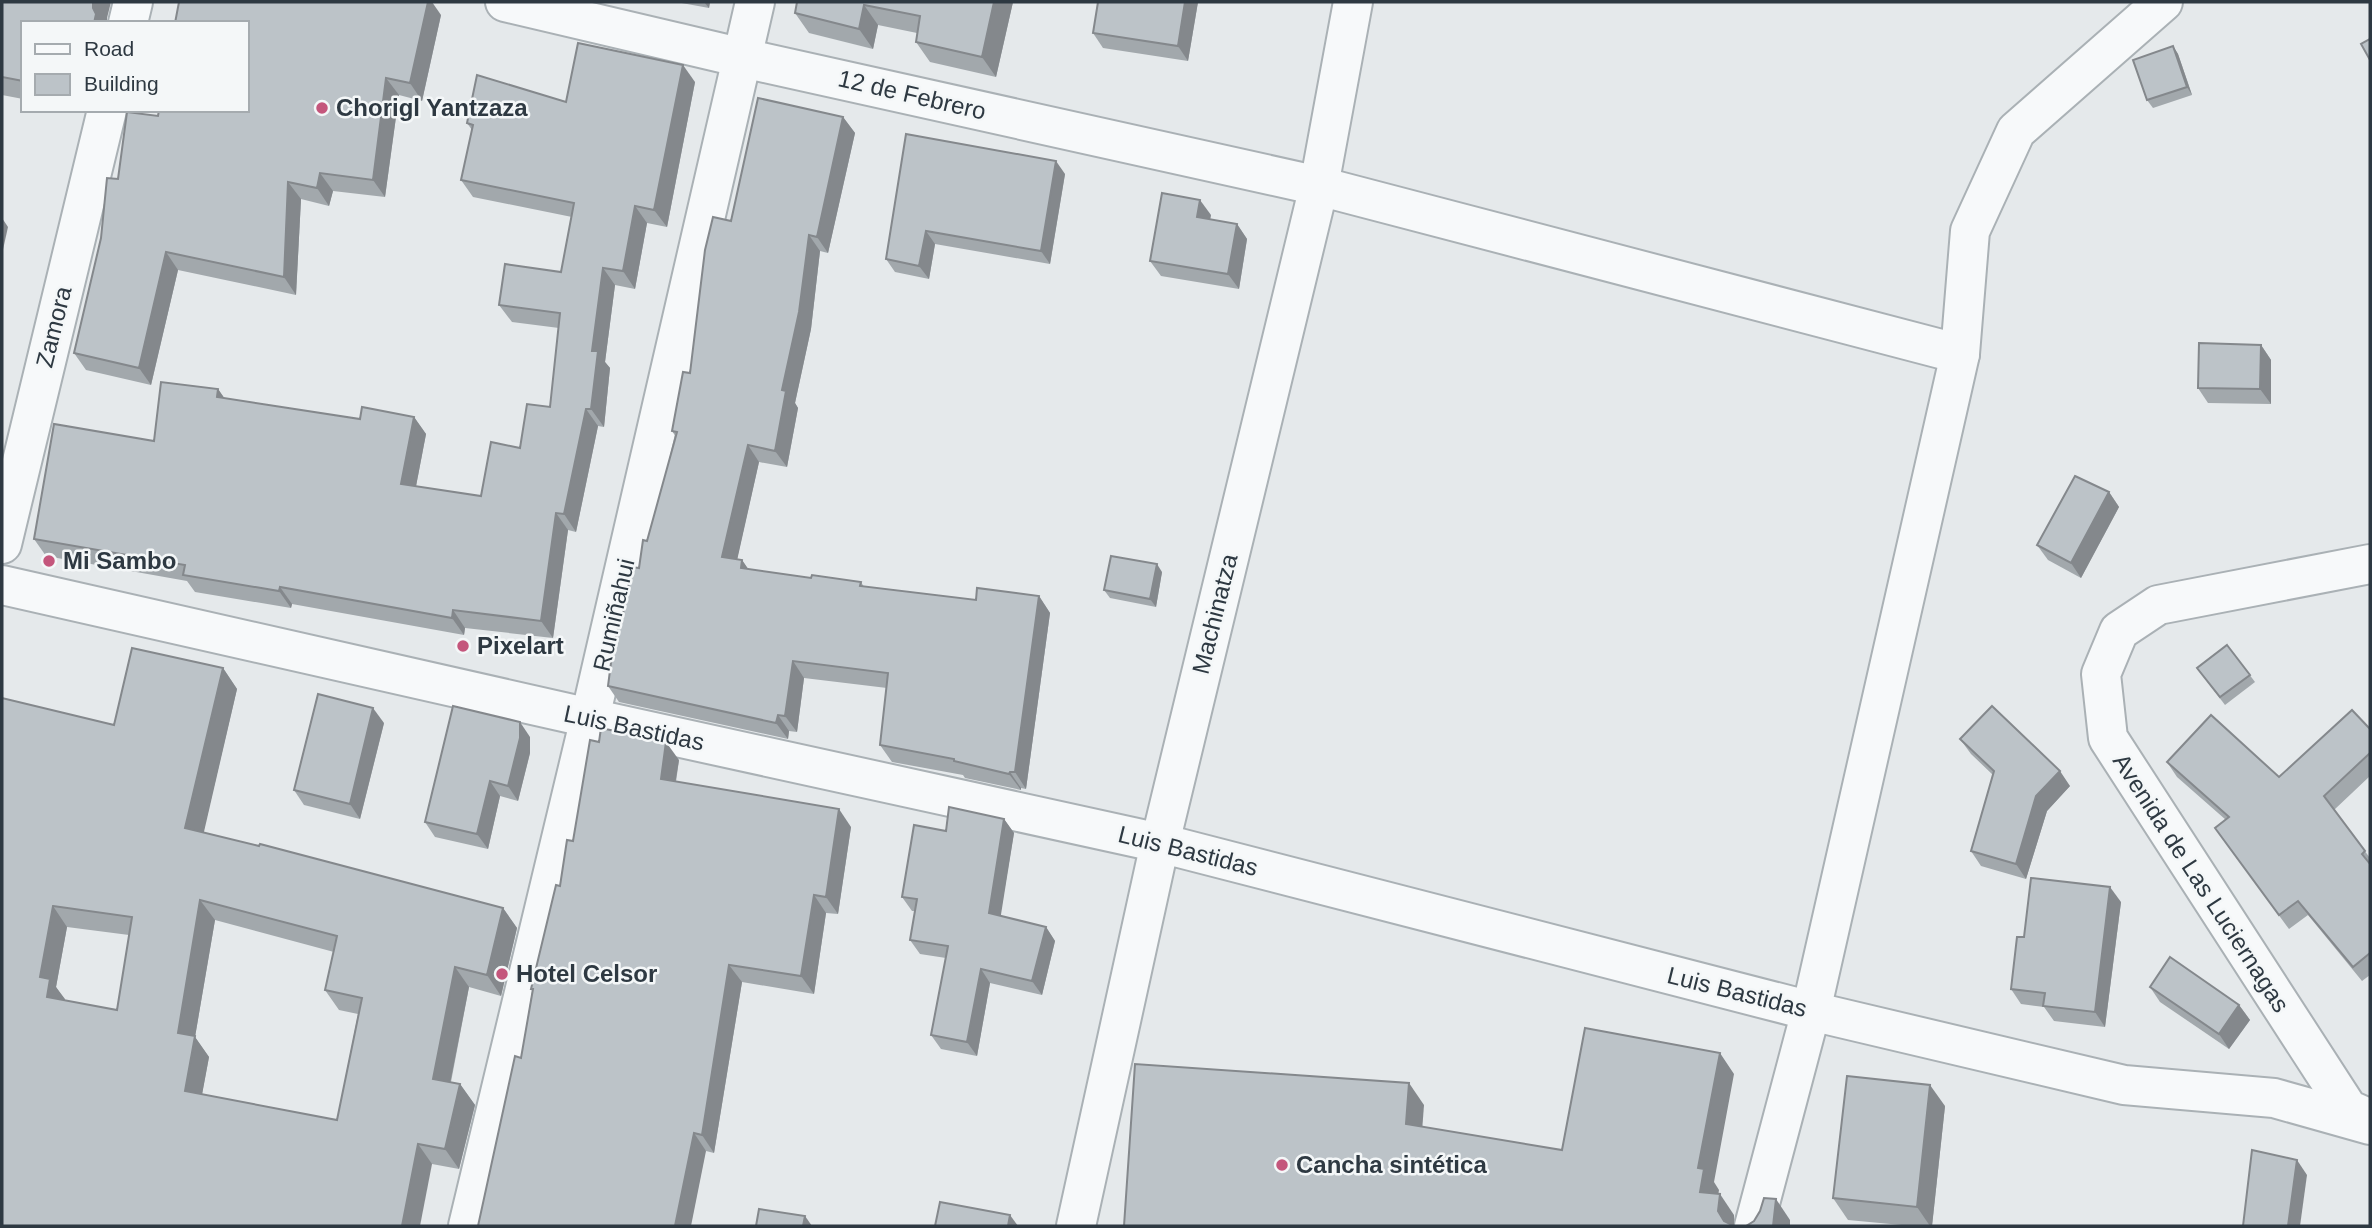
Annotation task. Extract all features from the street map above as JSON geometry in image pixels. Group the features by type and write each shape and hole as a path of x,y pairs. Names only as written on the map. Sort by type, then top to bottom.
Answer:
{"street":[{"path":"128,21 133,2"},
{"name":"12 de Febrero","path":"505,2 743,58 1319,186 1960,354"},
{"name":"Rumiñahui","path":"468,1226 590,718 755,2"},
{"name":"Machinatza","path":"1076,1226 1160,843 1319,186 1353,2"},
{"path":"1754,1226 1811,1011 1960,354 1970,231 2016,131 2163,2"},
{"name":"Zamora","path":"2,544 107,112"},
{"name":"Avenida de Las Luciernagas","path":"2370,564 2158,605 2119,631 2101,674 2108,738 2348,1109 2370,1119"},
{"name":"Luis Bastidas","path":"2,585 1160,843 1811,1011 2124,1085 2274,1098 2370,1125"}],"building":[{"path":"2,2 93,2 94,21 21,21 21,81 2,77"},
{"path":"179,2 428,2 410,83 386,78 373,180 320,173 317,188 288,182 284,277 166,252 139,368 74,353 101,238 107,178 118,179 127,112 158,116 159,112 248,112 248,21 175,21"},
{"path":"797,2 994,2 982,57 916,42 920,16 864,5 859,29 795,13"},
{"path":"1098,2 1185,2 1178,46 1093,33"},
{"path":"2370,39 2370,60 2361,44"},
{"path":"578,43 683,65 654,210 635,206 623,271 603,268 592,351 598,351 591,409 586,409 564,514 556,513 541,621 453,610 452,618 280,587 279,591 183,575 185,565 34,539 54,424 154,441 161,382 218,389 217,397 360,419 362,407 414,417 401,484 481,496 491,442 520,448 527,404 550,407 560,313 499,305 505,264 561,272 574,203 461,180 473,125 467,123 477,75 566,102"},
{"path":"2173,46 2187,87 2147,100 2133,60"},
{"path":"758,98 843,117 817,237 809,235 799,312 782,390 786,391 775,451 748,445 722,557 742,560 741,568 861,582 860,586 976,600 977,588 1039,596 1015,772 1009,774 954,759 880,745 888,673 793,661 785,716 778,715 776,723 608,686 612,655 632,567 639,568 643,540 647,541 677,432 672,431 683,372 690,373 705,250 713,217 731,221"},
{"path":"906,134 1056,161 1041,251 926,231 919,266 886,259"},
{"path":"1162,193 1200,200 1197,217 1237,224 1228,274 1150,261"},
{"path":"2199,343 2261,345 2260,389 2198,388"},
{"path":"2075,476 2109,492 2071,563 2037,545"},
{"path":"1111,556 1157,564 1150,599 1104,590"},
{"path":"2227,645 2250,675 2220,697 2197,668"},
{"path":"132,648 223,668 185,828 259,846 260,844 503,908 487,975 455,967 433,1079 460,1084 445,1149 418,1144 402,1226 2,1226 2,698 114,725","holes":["200,900 337,936 325,990 362,998 337,1120 185,1091 195,1036 178,1033","53,906 132,917 117,1010 47,997 50,979 40,977"]},
{"path":"318,694 373,708 350,804 294,790"},
{"path":"453,706 520,722 520,738 508,786 490,781 477,834 425,822"},
{"path":"1992,706 2060,771 2036,796 2016,864 1971,851 1994,771 1960,739"},
{"path":"2352,710 2370,729 2370,753 2324,796 2365,851 2362,854 2370,864 2370,953 2353,967 2298,901 2279,915 2215,828 2229,817 2167,762 2211,715 2279,777"},
{"path":"601,728 666,742 661,779 839,809 826,897 814,895 801,976 729,965 702,1135 694,1133 675,1226 478,1226 515,1056 521,1058 531,989 556,885 560,886 567,840 573,841 590,740 599,742"},
{"path":"949,807 1004,819 989,913 1046,927 1032,981 981,969 967,1042 931,1035 948,946 910,940 917,899 902,897 914,825 946,831"},
{"path":"2031,878 2110,887 2095,1012 2043,1006 2045,993 2011,989 2017,937 2024,937"},
{"path":"2170,957 2239,1005 2219,1034 2150,987"},
{"path":"1585,1028 1720,1053 1698,1168 1704,1169 1700,1192 1720,1194 1718,1211 1724,1221 1734,1226 1124,1226 1135,1064 1409,1083 1406,1124 1562,1150"},
{"path":"1847,1076 1930,1085 1917,1207 1833,1198"},
{"path":"2252,1150 2297,1160 2288,1226 2243,1226"},
{"path":"1764,1198 1776,1199 1773,1226 1746,1226 1754,1221"},
{"path":"940,1202 1010,1215 1008,1226 935,1226"},
{"path":"759,1209 805,1216 803,1226 756,1226"}],"place":[{"name":"Chorigl Yantzaza","path":"322,108"},
{"name":"Mi Sambo","path":"49,561"},
{"name":"Pixelart","path":"463,646"},
{"name":"Hotel Celsor","path":"502,974"},
{"name":"Cancha sintética","path":"1282,1165"}]}
